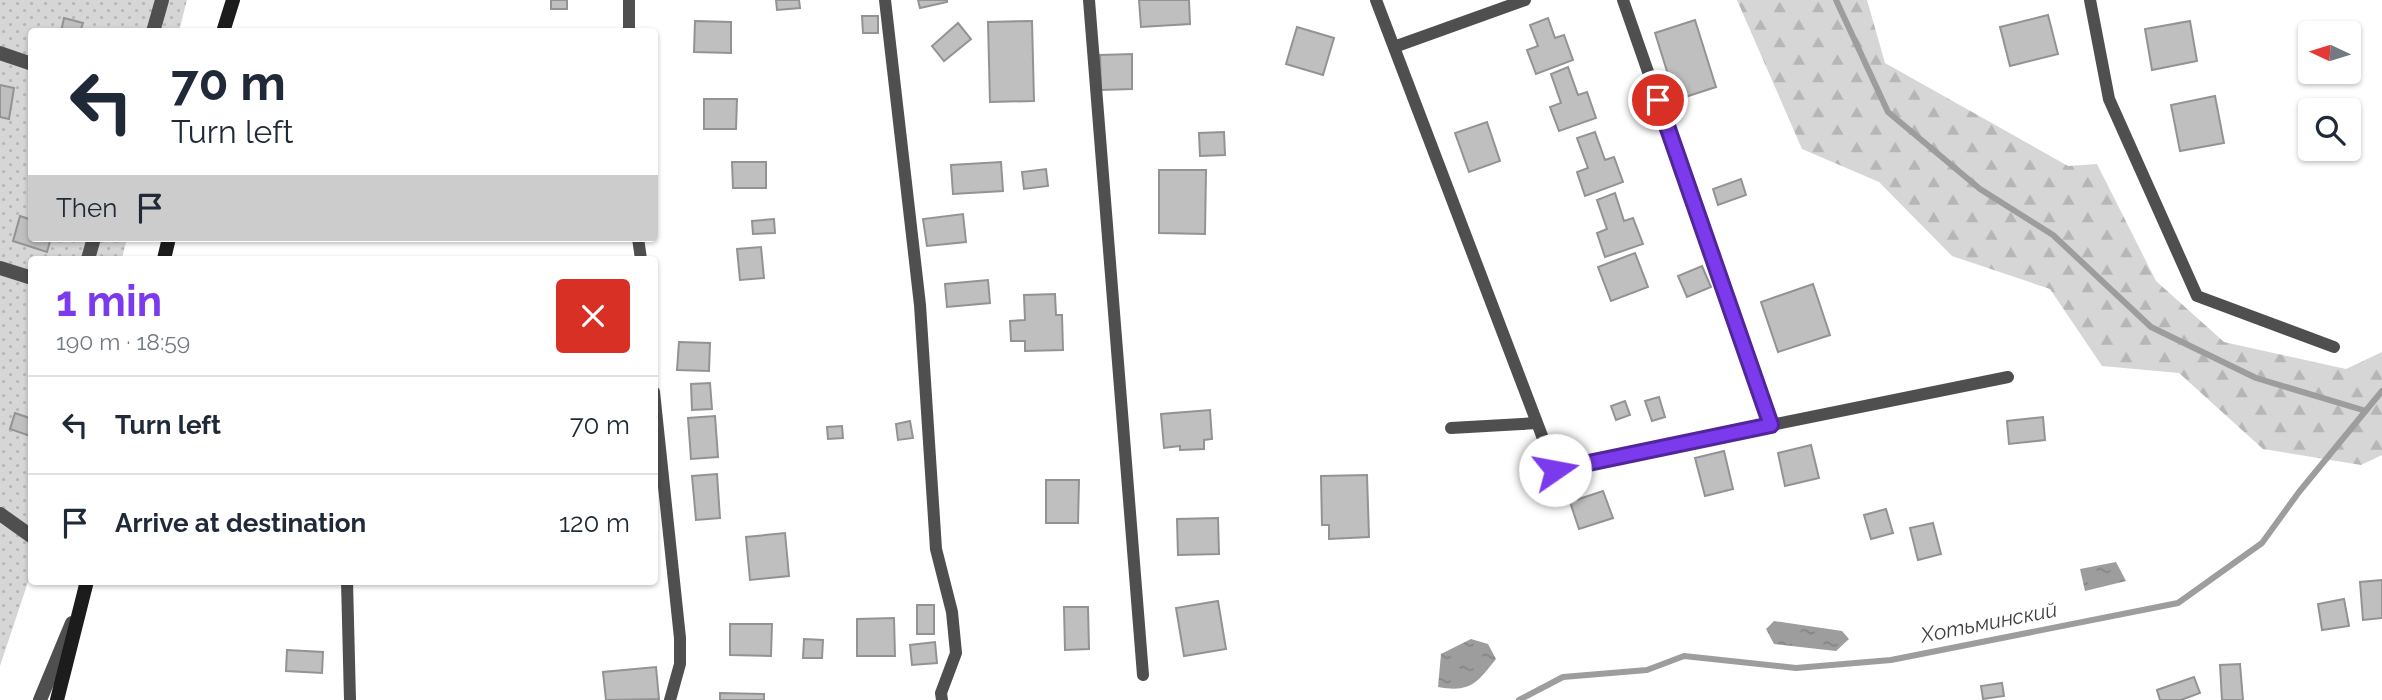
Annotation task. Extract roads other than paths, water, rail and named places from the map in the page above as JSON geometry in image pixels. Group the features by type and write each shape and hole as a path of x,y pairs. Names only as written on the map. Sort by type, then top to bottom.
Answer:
{"main road":[{"path":"224,28 233,0"},
{"path":"57,700 86,585"}],"street":[{"path":"154,28 162,0"},
{"path":"0,53 28,63"},
{"path":"0,268 28,277"},
{"path":"0,514 28,534"},
{"path":"40,700 83,596"}],"lane":[{"path":"629,0 629,28"},
{"path":"885,0 920,305 936,549 951,612 956,653 941,693 942,700"},
{"path":"1089,0 1143,675"},
{"path":"1376,0 1555,470 2008,377"},
{"path":"1394,47 1525,0"},
{"path":"1623,0 1771,425"},
{"path":"2090,0 2109,99 2197,296 2334,347"},
{"path":"1451,428 1537,423"},
{"path":"658,430 680,638 680,664 670,700"},
{"path":"347,585 350,700"}],"water":[{"path":"2116,562 2126,581 2085,591 2080,569"},
{"path":"1774,621 1842,631 1849,639 1836,651 1774,644 1766,629"},
{"path":"1471,639 1488,644 1496,659 1472,684 1458,689 1438,687 1441,654"}],"waterway":[{"path":"1836,0 1888,112 1980,189 2053,235 2151,327 2256,378 2366,411"},
{"name":"Хотьминский","path":"1519,700 1563,677 1647,670 1684,656 1796,668 1891,660 2178,603 2262,543 2299,492 2382,391"}]}
